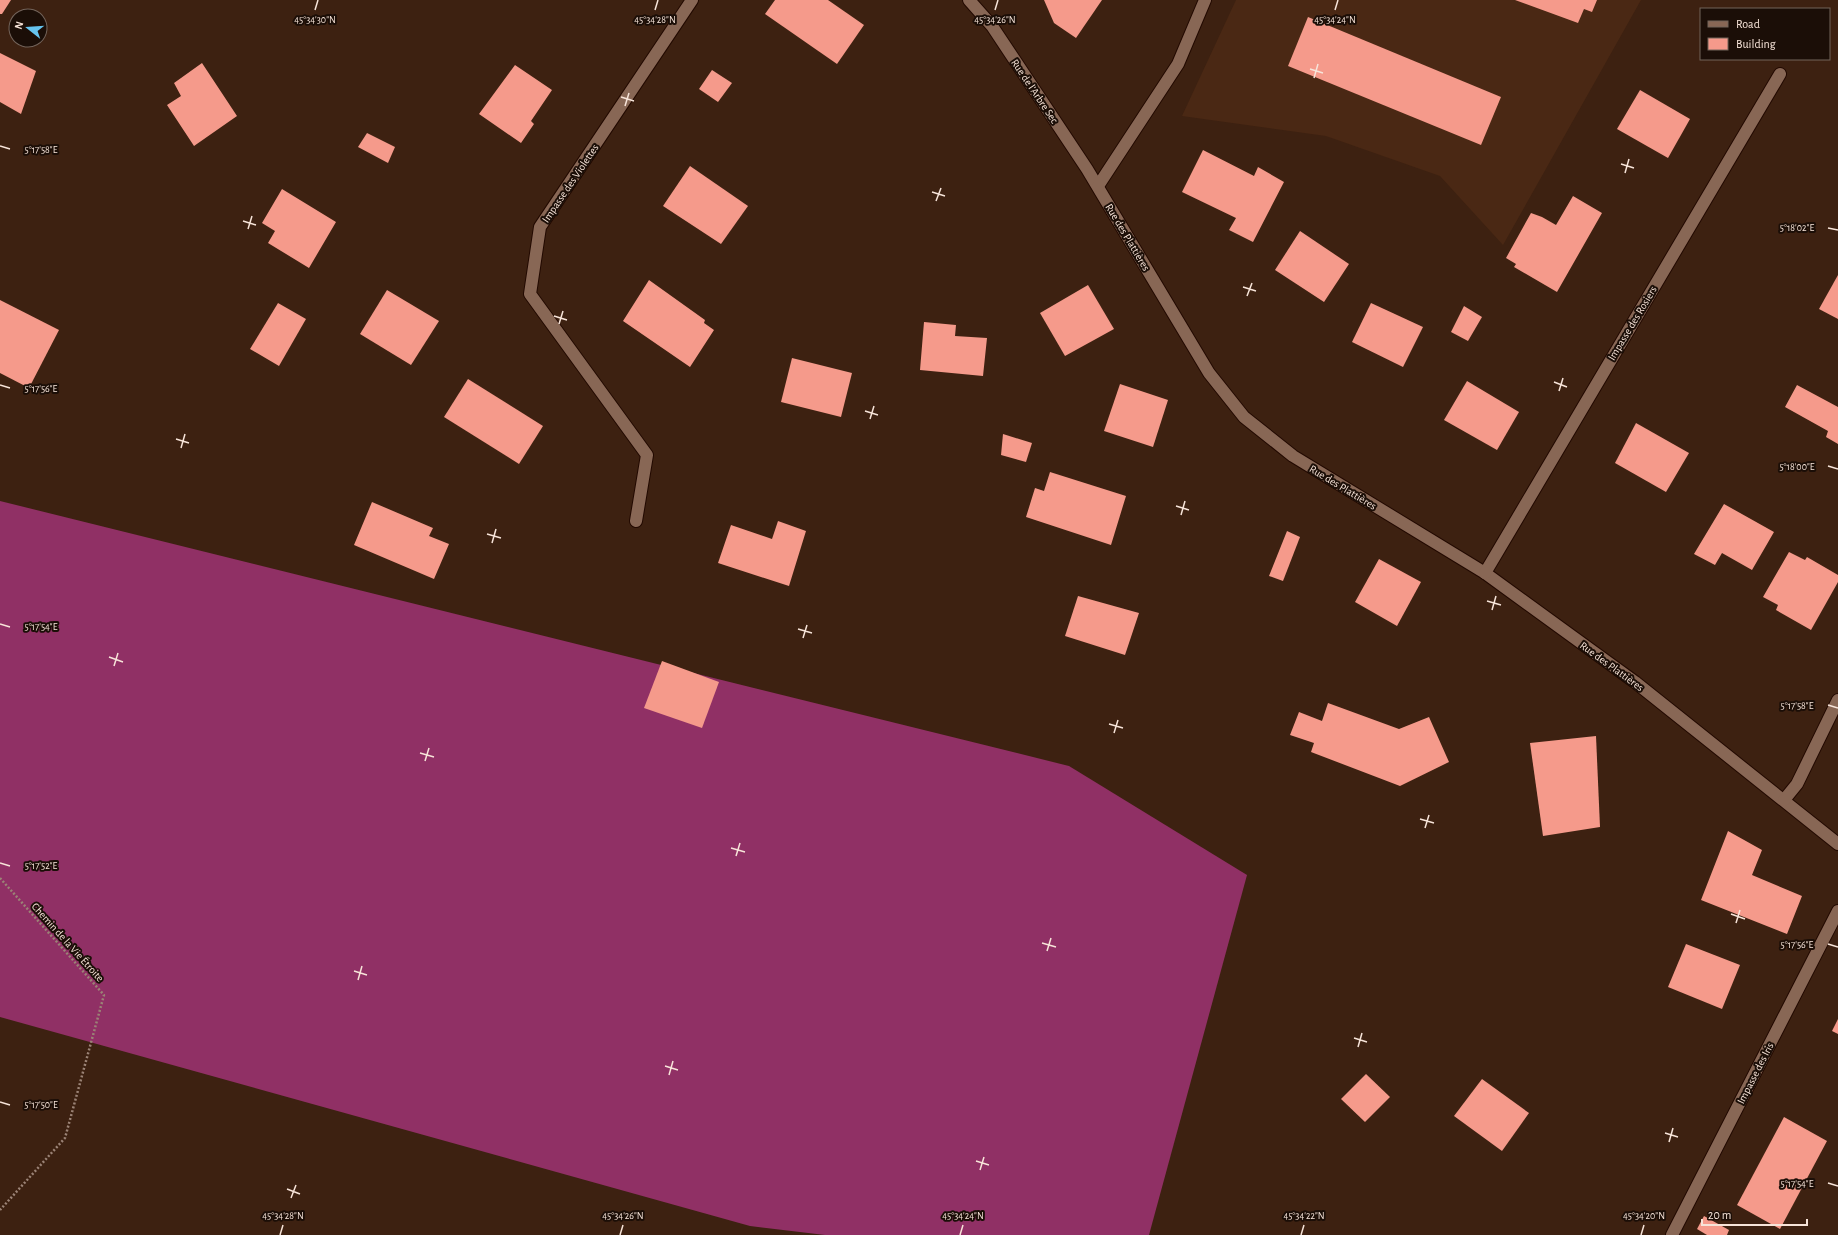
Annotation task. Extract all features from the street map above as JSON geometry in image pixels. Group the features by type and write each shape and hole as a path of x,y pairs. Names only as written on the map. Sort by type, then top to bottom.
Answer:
{"street":[{"name":"Impasse des Violettes","path":"636,521 647,455 530,294 540,227 692,0"},
{"name":"Rue de l'Arbre Sec","path":"969,0 992,26 1098,186"},
{"path":"1098,186 1178,64 1205,0"},
{"name":"Impasse des Rosiers","path":"1484,573 1780,74"},
{"name":"Rue des Plattières","path":"1098,186 1209,373 1244,417 1293,456 1484,573 1635,682 1838,844"},
{"path":"1784,800 1797,784 1838,700"},
{"name":"Impasse des Iris","path":"1672,1235 1838,911"}],"path":[{"name":"Chemin de la Vie Étroite","path":"0,878 104,995 65,1138 0,1210"}],"shaded area":[{"path":"1236,0 1641,0 1503,245 1440,176 1326,136 1182,116"},
{"path":"0,501 1069,766 1247,875 1149,1235 825,1235 750,1226 0,1017"}],"building":[{"path":"0,0 11,0 2,14 0,14"},
{"path":"775,0 828,0 864,25 837,64 765,14"},
{"path":"1044,0 1102,0 1076,38 1054,23"},
{"path":"1515,0 1597,0 1592,12 1584,9 1578,23"},
{"path":"1308,17 1501,97 1481,145 1288,66"},
{"path":"0,53 36,71 21,114 0,102"},
{"path":"202,63 237,116 194,146 167,105 181,96 174,83"},
{"path":"515,65 552,90 531,121 534,124 521,143 479,114"},
{"path":"712,70 732,83 718,102 699,89"},
{"path":"1640,90 1690,119 1668,158 1617,129"},
{"path":"367,133 395,147 388,163 358,147"},
{"path":"1203,150 1254,176 1258,167 1284,182 1253,242 1229,230 1236,218 1182,192"},
{"path":"690,166 748,206 721,244 663,206"},
{"path":"282,189 336,222 309,268 268,243 275,231 262,223"},
{"path":"1573,196 1602,213 1557,292 1514,267 1516,264 1506,258 1531,213 1556,225"},
{"path":"1300,231 1349,264 1324,302 1275,270"},
{"path":"1838,275 1838,319 1819,309"},
{"path":"649,280 705,320 704,323 714,330 690,367 623,321"},
{"path":"1088,285 1114,329 1065,356 1040,313"},
{"path":"387,290 439,321 411,365 360,334"},
{"path":"0,300 59,330 29,388 0,373"},
{"path":"278,303 306,319 279,366 250,349"},
{"path":"1371,303 1423,327 1403,367 1352,342"},
{"path":"1464,306 1482,317 1468,341 1451,332"},
{"path":"924,322 956,325 955,336 987,338 983,376 920,370"},
{"path":"792,358 852,373 841,417 781,402"},
{"path":"468,379 543,426 519,464 444,417"},
{"path":"1467,381 1519,412 1497,450 1444,420"},
{"path":"1120,384 1168,400 1153,447 1104,431"},
{"path":"1797,385 1838,407 1838,444 1826,437 1828,431 1785,407"},
{"path":"1636,423 1689,453 1666,492 1615,463"},
{"path":"1003,434 1032,443 1026,462 1001,455"},
{"path":"1050,472 1126,496 1111,545 1026,517 1035,488 1044,491"},
{"path":"372,502 433,528 429,536 449,544 434,579 354,545"},
{"path":"1724,504 1774,532 1752,570 1722,553 1715,565 1694,554"},
{"path":"778,521 806,531 789,586 718,563 731,525 772,539"},
{"path":"1287,531 1300,537 1283,581 1269,576"},
{"path":"1789,552 1805,560 1807,557 1838,575 1838,582 1811,630 1776,610 1778,605 1763,597"},
{"path":"1379,559 1421,582 1397,626 1355,602"},
{"path":"1078,596 1139,613 1125,655 1065,636"},
{"path":"662,661 719,682 702,728 644,708"},
{"path":"1328,703 1399,729 1429,717 1449,762 1400,786 1311,752 1314,743 1290,735 1299,712 1322,721"},
{"path":"1596,736 1600,827 1543,836 1530,743"},
{"path":"1728,831 1762,850 1752,875 1802,896 1787,934 1701,900"},
{"path":"1686,944 1740,965 1722,1009 1668,987"},
{"path":"1838,1019 1838,1034 1832,1031"},
{"path":"1366,1074 1390,1097 1365,1122 1341,1099"},
{"path":"1482,1079 1529,1113 1502,1151 1454,1116"},
{"path":"1784,1117 1827,1141 1780,1229 1737,1205"},
{"path":"1704,1216 1729,1230 1727,1235 1707,1235 1697,1229"}]}
